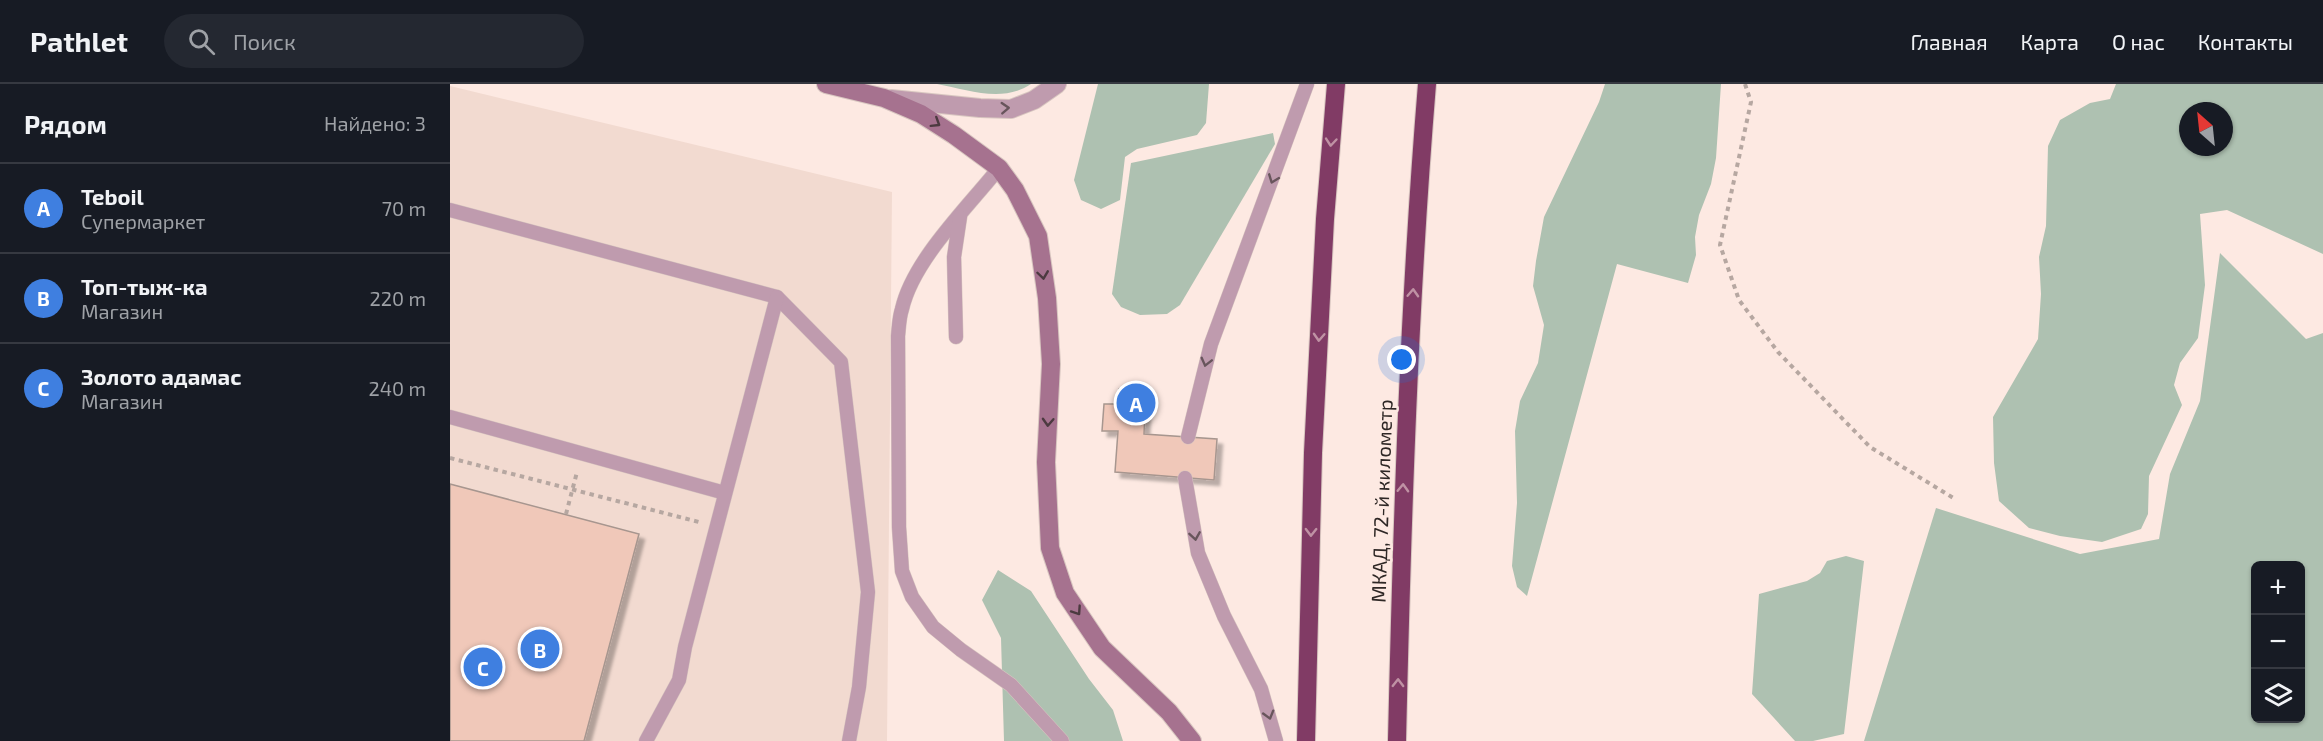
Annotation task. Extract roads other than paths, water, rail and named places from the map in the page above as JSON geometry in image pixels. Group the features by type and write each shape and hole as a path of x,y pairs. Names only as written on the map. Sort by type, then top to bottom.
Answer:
{"highway":[{"path":"1306,741 1313,453 1325,219 1336,84"},
{"name":"МКАД, 72-й километр","path":"1397,741 1403,483 1418,194 1427,84"}],"street":[{"path":"826,84 884,98 1011,109 1035,100 1057,84"},
{"path":"884,98 921,114 999,168 1015,190 1038,237 1047,298 1051,364 1046,462 1050,548 1065,593 1102,648 1169,712 1192,741"}],"lane":[{"path":"1188,437 1210,344 1306,84"},
{"path":"999,168 932,249 910,284 902,308 898,360 899,527 902,571 912,597 933,627 1011,685 1062,741"},
{"path":"450,210 777,297 841,362 868,592 859,687 849,741"},
{"path":"956,337 954,257 960,217"},
{"path":"646,741 679,680 685,647 724,493 777,297"},
{"path":"450,417 724,493"},
{"path":"1185,478 1198,553 1224,616 1262,689 1276,741"}],"place":[{"name":"Teboil","path":"1136,403"},
{"name":"Топ-тыж-ка","path":"540,649"},
{"name":"Золото адамас","path":"483,667"}]}
